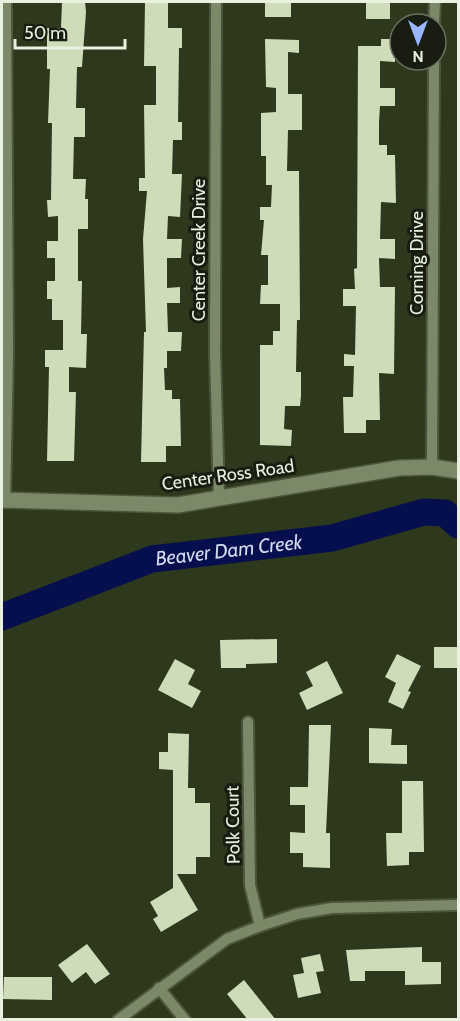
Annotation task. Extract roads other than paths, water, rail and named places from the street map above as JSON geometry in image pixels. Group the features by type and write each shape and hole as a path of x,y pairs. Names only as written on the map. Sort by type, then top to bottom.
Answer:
{"street":[{"path":"3,500 8,352 6,2"},
{"name":"Center Creek Drive","path":"216,2 215,352 219,498"},
{"name":"Corning Drive","path":"432,467 434,72"},
{"name":"Center Ross Road","path":"3,500 178,505 399,468 432,467 459,471"},
{"name":"Polk Court","path":"248,722 250,885 261,926"},
{"path":"118,1020 227,939 261,926 297,914 344,907 459,905"},
{"path":"159,988 185,1020"}],"waterway":[{"name":"Beaver Dam Creek","path":"2,617 152,559 332,538 424,512 445,513 458,525"}]}
